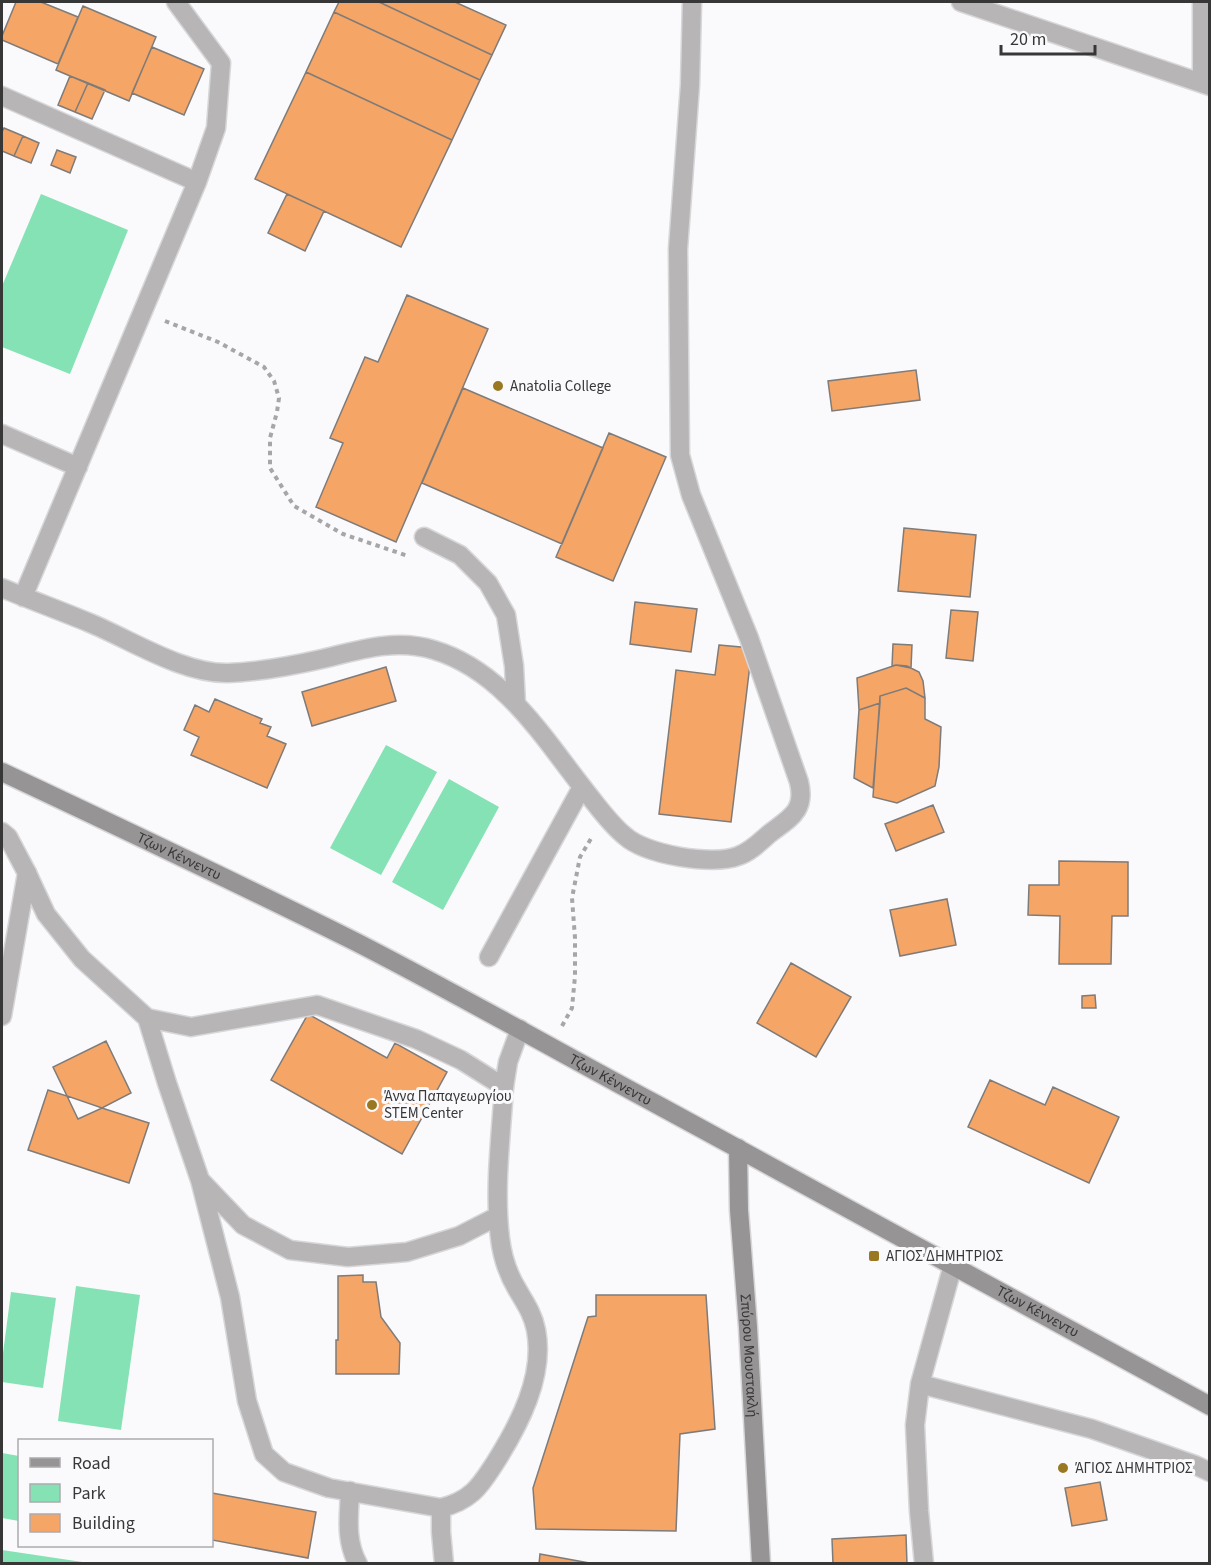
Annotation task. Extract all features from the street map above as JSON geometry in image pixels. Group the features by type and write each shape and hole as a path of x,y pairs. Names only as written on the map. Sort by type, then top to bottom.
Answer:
{"main road":[{"name":"Τζων Κέννεντυ","path":"2,772 356,942 552,1046 1209,1406"},
{"name":"Σπύρου Μουστακλή","path":"738,1148 739,1210 749,1338 761,1563"}],"street":[{"path":"23,597 197,182 216,128 221,63 176,2"},
{"path":"2,588 91,623 175,661 211,672 227,673 274,668 381,646 421,646 448,655 474,669 516,704 627,839 644,848 664,854 719,861 738,856 750,850 794,814 802,797 786,740 749,638 691,495 680,455 678,249 690,85 693,2"},
{"path":"972,3 1206,84 1202,2"},
{"path":"2,96 197,182"},
{"path":"2,434 78,467"},
{"path":"429,540 460,555 488,583 506,615 514,666 516,704"},
{"path":"489,957 582,787"},
{"path":"2,832 8,837 46,914 82,959 147,1018 200,1180 230,1297 247,1401 264,1454 284,1472 329,1488 441,1508 454,1504 475,1491 501,1454 521,1417 533,1381 538,1347 536,1329 527,1303 509,1274 502,1253 498,1216 504,1087 508,1062 520,1029"},
{"path":"2,1016 27,873"},
{"path":"147,1018 191,1027 317,1005 416,1039 460,1059 504,1087"},
{"path":"200,1180 243,1225 290,1250 348,1257 407,1252 459,1236 498,1216"},
{"path":"924,1563 915,1425 920,1384 953,1265"},
{"path":"920,1384 1092,1429 1209,1472"},
{"path":"350,1491 349,1540 352,1553 358,1563"},
{"path":"441,1508 444,1563"}],"path":[{"path":"142,312 219,342 264,367 274,381 279,398 270,438 270,468 294,506 344,534 404,556 418,558 428,554 429,540"},
{"path":"552,1046 572,1008 575,938 572,898 580,857 605,815"}],"green space":[{"path":"41,194 128,230 70,374 2,347 2,286"},
{"path":"386,745 437,772 381,875 330,848"},
{"path":"449,779 499,807 443,910 392,882"},
{"path":"76,1286 140,1295 121,1430 58,1421"},
{"path":"11,1292 56,1298 43,1388 2,1382 2,1361"},
{"path":"2,1453 18,1456 18,1521 2,1518"},
{"path":"2,1550 89,1563 2,1563"}],"building":[{"path":"16,2 41,2 78,17 58,64 2,40"},
{"path":"339,2 379,2 492,55 480,80 334,12"},
{"path":"379,2 455,2 506,25 492,55"},
{"path":"83,6 156,37 129,101 56,70"},
{"path":"334,12 480,80 452,140 306,72"},
{"path":"152,47 204,69 184,115 132,93"},
{"path":"306,72 452,140 401,247 255,179"},
{"path":"70,76 88,83 75,112 58,105"},
{"path":"88,83 105,90 92,119 75,112"},
{"path":"4,128 23,136 14,156 2,151"},
{"path":"23,136 39,143 31,163 14,156"},
{"path":"57,150 76,157 70,173 51,165"},
{"path":"287,194 324,211 305,251 268,233"},
{"path":"407,295 488,329 396,542 316,507 343,443 330,438 365,357 378,362"},
{"path":"916,370 920,400 832,411 828,381"},
{"path":"463,388 603,448 562,544 422,483"},
{"path":"609,433 666,457 613,581 556,557"},
{"path":"904,528 976,535 970,597 898,591"},
{"path":"635,602 697,609 691,652 630,644"},
{"path":"951,610 978,612 973,661 946,658"},
{"path":"893,644 912,645 911,668 892,666"},
{"path":"719,645 752,648 731,822 659,814 676,670 715,675"},
{"path":"896,665 907,666 919,672 923,681 925,698 906,688 880,696 880,703 859,710 857,678"},
{"path":"386,667 396,701 312,726 302,692"},
{"path":"906,688 925,698 925,719 941,727 939,767 935,786 897,803 873,797 880,696"},
{"path":"215,699 262,719 260,723 271,727 267,736 286,744 267,788 191,755 199,737 184,730 195,705 209,712"},
{"path":"880,703 873,788 854,778 859,710"},
{"path":"933,805 944,832 896,851 885,824"},
{"path":"1059,861 1128,862 1128,916 1112,916 1111,964 1059,964 1060,916 1028,915 1029,885 1059,885"},
{"path":"947,899 956,945 900,956 890,910"},
{"path":"791,963 851,997 816,1057 757,1023"},
{"path":"1095,995 1096,1008 1082,1008 1082,996"},
{"name":"Άννα Παπαγεωργίου STEM Center","path":"308,1014 387,1058 395,1043 447,1072 402,1154 271,1080"},
{"path":"106,1041 131,1093 102,1108 67,1096 53,1067"},
{"path":"990,1080 1045,1105 1053,1087 1119,1117 1089,1183 968,1127"},
{"path":"48,1090 67,1096 78,1119 102,1108 149,1123 129,1183 28,1150"},
{"path":"363,1275 363,1282 376,1282 381,1317 400,1343 399,1374 336,1374 338,1276"},
{"path":"596,1295 706,1295 715,1429 680,1434 676,1531 536,1529 533,1488 588,1317 596,1316"},
{"path":"1100,1482 1107,1520 1072,1526 1065,1488"},
{"path":"213,1493 316,1512 308,1558 213,1540"},
{"path":"906,1535 907,1564 833,1564 832,1539"},
{"path":"540,1554 595,1564 539,1564"}],"place":[{"name":"Anatolia College","path":"498,386"},
{"name":"Άννα Παπαγεωργίου STEM Center","path":"372,1105"},
{"name":"ΑΓΙΟΣ ΔΗΜΗΤΡΙΟΣ","path":"874,1256"},
{"name":"ΆΓΙΟΣ ΔΗΜΗΤΡΙΟΣ","path":"1063,1468"}]}
